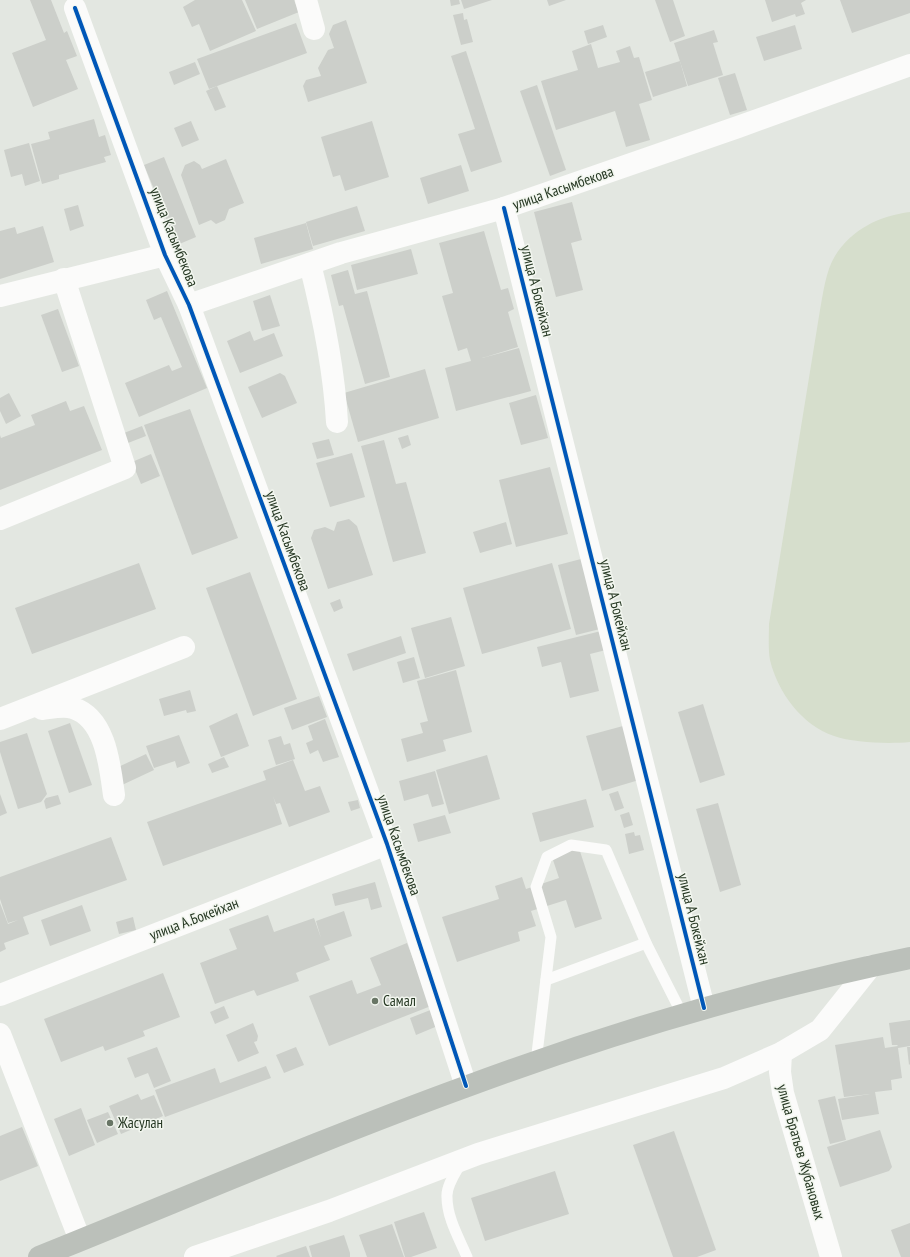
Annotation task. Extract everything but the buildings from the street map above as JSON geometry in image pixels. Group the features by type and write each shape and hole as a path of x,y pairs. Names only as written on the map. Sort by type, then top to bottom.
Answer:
{"highway":[{"path":"39,1257 466,1086 682,1014 800,982 910,958"}],"street":[{"path":"306,0 314,30"},
{"name":"улица Касымбекова","path":"75,8 165,255 189,305 387,844 466,1086"},
{"name":"улица Касымбекова","path":"189,305 341,253 504,208 738,127 910,65"},
{"name":"улица А Бокейхан","path":"504,208 704,1008"},
{"path":"0,296 165,255"},
{"path":"310,264 316,288 335,392 337,422"},
{"path":"0,519 125,468 64,279"},
{"path":"0,719 184,648"},
{"path":"21,711 72,707 91,717 108,755 114,795"},
{"name":"улица А.Бокейхан","path":"0,995 387,844"},
{"path":"195,1257 329,1210 462,1160 724,1078 780,1054 820,1030 871,966"},
{"path":"0,1034 80,1240"},
{"name":"улица Братьев Жубановых","path":"780,1054 780,1072 783,1093 831,1257"}],"lane":[{"path":"536,1062 551,937 536,887 548,857 571,845 606,850 646,943 682,1014"},
{"path":"546,980 646,943"},
{"path":"462,1160 453,1177 446,1196 451,1220 467,1257"}],"green space":[{"path":"910,212 910,742 872,742 851,740 834,736 822,731 802,716 793,706 785,696 779,684 770,660 769,624 820,310 829,268 835,256 842,247 858,231 877,221"}],"cycle path":[{"path":"75,8 165,255 189,305 387,844 466,1086"},
{"path":"504,208 704,1008"}],"place":[{"name":"Самал","path":"375,1001"},
{"name":"Жасулан","path":"110,1123"}]}
